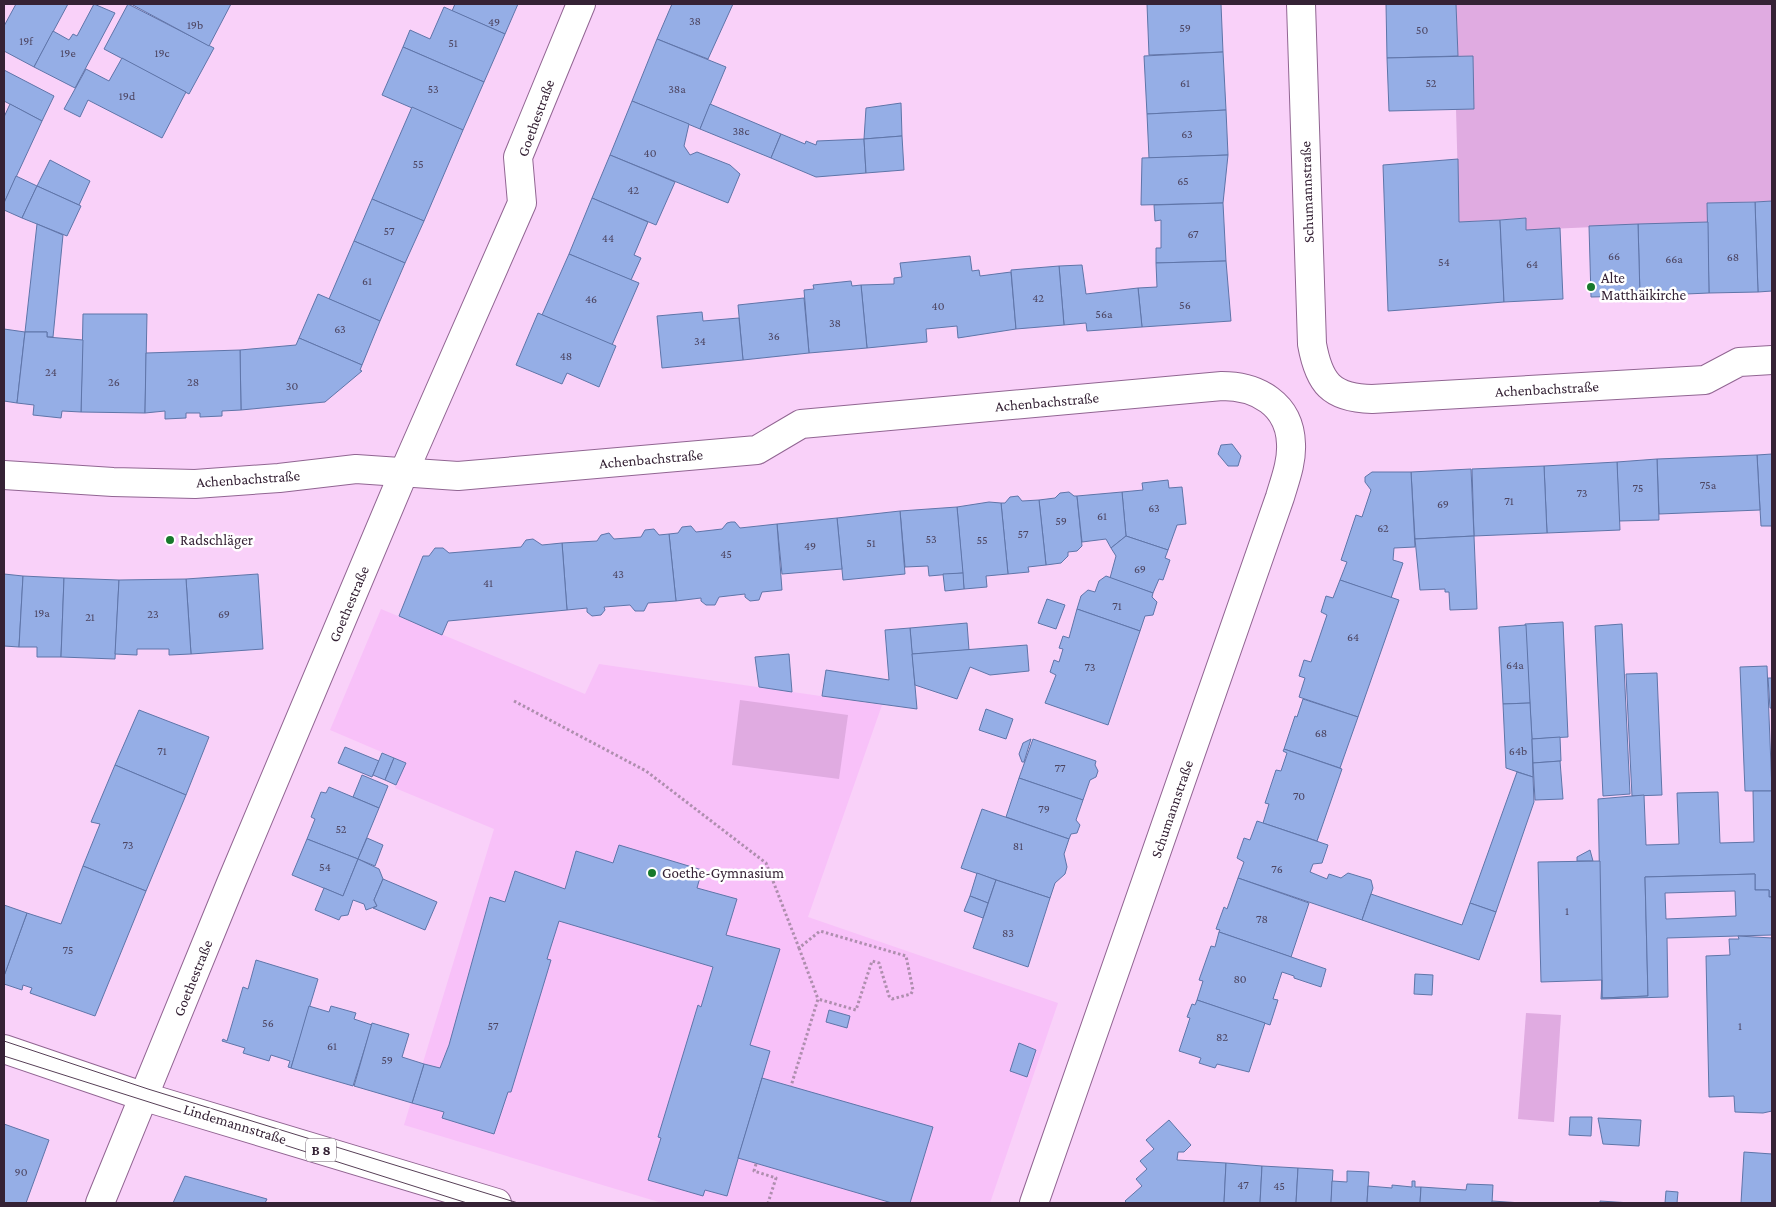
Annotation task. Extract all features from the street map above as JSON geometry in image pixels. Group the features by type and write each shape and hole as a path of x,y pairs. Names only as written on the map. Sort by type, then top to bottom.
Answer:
{"street":[{"name":"Goethestraße","path":"100,1203 235,874 404,472 522,203 518,157 581,4"},
{"name":"Schumannstraße","path":"1301,4 1312,344 1315,359 1323,379"},
{"name":"Achenbachstraße","path":"1323,379 1339,394 1352,399 1372,399 1705,380 1739,362 1772,360"},
{"name":"Achenbachstraße","path":"4,475 113,482 195,484 279,478 356,469 458,476 757,450 801,424 1222,386 1240,386 1251,389 1264,396 1283,412"},
{"name":"Schumannstraße","path":"1034,1203 1280,497 1291,444 1289,428 1283,412"},
{"name":"Lindemannstraße","path":"4,1049 145,1097 497,1203"}],"path":[{"path":"514,700 646,771 766,863 818,999 791,1086"},
{"path":"799,948 820,931 906,956 913,990 910,994 892,999 888,996 879,963 872,961 856,1010 818,999"},
{"path":"756,1164 754,1171 776,1178 768,1203"}],"shaded area":[{"path":"1456,4 1772,4 1772,201 1707,203 1708,222 1526,230 1526,218 1459,222 1456,109 1474,108 1473,56 1458,56"},
{"name":"Goethe-Gymnasium","path":"381,609 585,694 599,664 882,705 808,917 1058,1003 990,1203 662,1203 404,1125 494,829 395,788 405,762 330,730"},
{"path":"740,700 848,715 839,779 732,765"},
{"path":"1526,1013 1561,1015 1554,1122 1518,1119"}],"building":[{"path":"16,4 68,4 34,67 4,51 4,26"},
{"path":"94,4 115,13 75,88 34,67 53,31 69,40 73,34 77,36"},
{"path":"128,4 214,48 189,94 104,49"},
{"path":"131,4 231,4 209,46"},
{"path":"455,4 518,4 505,34 452,11"},
{"path":"672,4 733,4 708,59 657,39"},
{"path":"1147,4 1221,4 1223,52 1149,55"},
{"path":"1386,4 1456,4 1458,56 1387,58"},
{"path":"444,7 505,34 484,82 403,47 410,30 430,39"},
{"path":"657,39 726,67 700,129 632,101"},
{"path":"403,47 484,82 463,130 382,95"},
{"path":"1223,52 1226,110 1147,114 1144,56"},
{"path":"1473,56 1474,109 1389,111 1387,58"},
{"path":"122,58 186,92 162,138 88,100 80,117 64,109 86,69 109,81"},
{"path":"4,70 54,96 42,121 4,101"},
{"path":"632,101 689,124 684,146 690,155 697,152 730,165 740,174 728,203 610,155"},
{"path":"901,103 902,136 864,139 866,108"},
{"path":"10,104 42,121 4,203 4,117"},
{"path":"710,104 781,134 771,158 700,129"},
{"path":"412,107 463,130 424,221 372,199"},
{"path":"1226,110 1228,155 1149,158 1147,114"},
{"path":"781,134 805,144 806,141 816,145 817,141 864,139 866,173 816,177 771,158"},
{"path":"902,136 904,170 866,173 864,139"},
{"path":"610,155 675,182 656,225 592,198"},
{"path":"1228,155 1223,203 1141,205 1142,158"},
{"path":"1458,159 1459,222 1500,220 1504,302 1388,311 1383,165"},
{"path":"50,160 90,181 79,205 37,186"},
{"path":"16,176 37,186 22,218 4,210 4,203"},
{"path":"37,186 81,206 67,236 22,218"},
{"path":"592,198 648,222 634,255 641,258 631,280 569,254"},
{"path":"372,199 424,221 405,263 354,241"},
{"path":"1772,201 1772,291 1758,292 1755,202"},
{"path":"1755,202 1758,292 1709,293 1707,203"},
{"path":"1223,203 1226,261 1156,263 1156,248 1161,248 1161,220 1155,221 1154,205"},
{"path":"1526,218 1526,230 1560,228 1563,299 1504,302 1500,220"},
{"path":"1708,222 1709,293 1640,296 1638,224"},
{"path":"37,224 63,235 53,337 47,337 47,332 25,332"},
{"path":"1638,224 1640,296 1591,297 1589,226"},
{"path":"354,241 405,263 380,321 329,299"},
{"path":"569,254 639,283 612,345 542,315"},
{"path":"970,256 972,271 979,270 980,276 1011,272 1016,329 958,338 957,326 926,329 927,342 867,348 861,285 894,284 894,278 902,277 900,263"},
{"path":"1226,261 1231,321 1142,327 1138,288 1157,287 1156,263"},
{"path":"1082,265 1086,294 1138,288 1142,327 1087,331 1086,323 1064,325 1059,266"},
{"path":"1059,266 1064,325 1016,329 1011,270"},
{"path":"851,281 852,286 861,285 867,348 809,353 804,290 814,289 813,285"},
{"path":"318,294 380,321 362,365 299,338"},
{"path":"804,298 809,353 743,360 738,305"},
{"path":"702,312 703,321 739,318 743,360 662,368 657,316"},
{"path":"538,313 616,346 599,387 567,373 562,384 516,365"},
{"path":"83,314 147,314 145,413 81,412"},
{"path":"4,329 25,332 17,403 4,401"},
{"path":"25,332 47,332 47,337 83,340 81,412 62,411 61,418 33,415 34,405 17,403"},
{"path":"299,338 362,365 360,370 362,371 325,402 241,410 240,350 296,345"},
{"path":"240,350 241,410 222,411 222,416 200,417 200,413 186,413 186,418 165,419 165,411 145,413 146,353"},
{"path":"1232,444 1241,456 1238,466 1228,466 1218,454 1221,445"},
{"path":"1772,454 1772,526 1761,526 1757,455"},
{"path":"1757,455 1760,510 1659,514 1657,459"},
{"path":"1657,459 1659,520 1619,521 1617,462"},
{"path":"1617,462 1620,530 1547,533 1544,466"},
{"path":"1544,466 1547,533 1474,536 1472,469"},
{"path":"1471,469 1474,536 1415,539 1411,472"},
{"path":"1372,472 1411,472 1415,547 1394,548 1393,560 1403,563 1391,598 1340,580 1347,562 1341,560 1356,515 1362,517 1371,490 1365,482 1365,477"},
{"path":"1168,480 1169,488 1182,487 1186,524 1177,525 1168,550 1126,536 1122,492 1143,490 1142,483"},
{"path":"1069,492 1077,496 1082,546 1077,551 1068,552 1068,556 1061,563 1046,565 1039,500 1055,498 1060,493"},
{"path":"1122,492 1126,536 1111,548 1106,539 1082,542 1077,496"},
{"path":"1018,496 1022,501 1039,500 1046,565 1028,567 1029,572 1008,574 1001,503 1005,503 1010,497"},
{"path":"989,502 1001,503 1008,574 986,576 987,587 964,589 957,507"},
{"path":"957,507 963,573 929,576 928,566 905,567 900,511"},
{"path":"900,511 905,574 843,580 837,518"},
{"path":"837,518 842,569 782,574 777,524"},
{"path":"735,522 740,528 777,524 782,590 762,592 759,600 750,601 745,597 745,594 719,597 715,605 706,605 701,601 701,598 676,601 669,534 678,533 682,527 691,526 696,532 722,529 727,523"},
{"path":"654,529 659,535 669,534 676,601 648,603 644,611 635,611 630,605 604,607 605,610 601,615 592,616 587,612 587,608 567,610 562,543 597,541 601,535 609,533 614,539 641,537 645,530"},
{"path":"1126,536 1168,550 1165,558 1170,560 1163,580 1159,579 1153,593 1110,578 1116,556 1111,548"},
{"path":"1474,536 1477,609 1450,610 1449,592 1445,592 1445,589 1420,590 1415,539"},
{"path":"533,539 542,545 562,543 567,610 448,621 442,635 399,616 423,556 429,556 435,548 443,548 449,553 521,547 526,540"},
{"path":"963,573 964,589 945,591 943,574"},
{"path":"4,574 23,576 19,647 4,646"},
{"path":"258,574 263,649 191,654 186,579"},
{"path":"23,576 64,578 61,657 37,657 37,647 19,647"},
{"path":"1106,576 1153,593 1152,597 1157,602 1153,615 1145,616 1140,631 1077,609 1081,596 1088,590 1095,592 1099,581"},
{"path":"64,578 119,580 115,659 61,657"},
{"path":"186,579 191,654 169,655 169,649 137,649 137,655 115,654 119,580"},
{"path":"1340,580 1399,600 1358,717 1299,697 1305,678 1299,676 1304,660 1311,662 1327,615 1321,612 1326,596 1333,598"},
{"path":"1047,599 1065,605 1056,629 1038,623"},
{"path":"1077,609 1140,631 1108,725 1045,703 1056,675 1050,672 1054,660 1059,662 1063,649 1059,648 1063,636 1069,638"},
{"path":"1563,622 1568,737 1532,739 1525,624"},
{"path":"967,623 969,650 912,654 910,628"},
{"path":"1622,624 1630,794 1603,796 1595,626"},
{"path":"1526,625 1530,703 1503,704 1499,627"},
{"path":"910,628 917,709 822,696 826,670 889,680 885,630"},
{"path":"1027,645 1029,671 990,675 970,667 957,699 915,685 912,654"},
{"path":"789,654 792,692 759,687 755,657"},
{"path":"1767,666 1772,791 1745,791 1740,667"},
{"path":"1657,673 1662,795 1632,796 1626,674"},
{"path":"1768,678 1772,678 1772,708 1770,708"},
{"path":"1303,699 1358,717 1340,768 1284,749"},
{"path":"1530,703 1533,777 1506,768 1503,704"},
{"path":"986,709 1013,719 1006,739 979,730"},
{"path":"139,710 209,737 186,795 115,765"},
{"path":"1560,737 1561,761 1533,763 1532,739"},
{"path":"1031,739 1024,762 1022,762 1019,754 1023,743"},
{"path":"1033,739 1096,761 1095,765 1098,771 1096,777 1090,780 1083,800 1019,778"},
{"path":"345,747 379,761 372,777 338,763"},
{"path":"1284,749 1342,769 1317,841 1263,823 1269,804 1265,803 1276,770 1281,771 1287,753 1283,751"},
{"path":"382,753 394,758 385,780 373,775"},
{"path":"394,758 406,763 396,785 385,780"},
{"path":"1560,761 1563,799 1535,800 1533,763"},
{"path":"115,765 186,795 146,891 83,866 100,824 91,822"},
{"path":"1517,772 1533,777 1534,802 1496,912 1470,903"},
{"path":"362,775 388,786 379,808 353,797"},
{"path":"1019,778 1083,800 1076,820 1080,825 1077,833 1071,834 1069,839 1006,817"},
{"path":"329,787 379,808 358,859 307,839 315,819 311,817 321,792 326,793"},
{"path":"1753,791 1772,791 1772,897 1769,897 1769,890 1755,890 1755,874 1645,877 1648,996 1602,998 1598,799 1644,795 1646,845 1679,844 1677,793 1718,792 1720,843 1754,842"},
{"path":"982,809 1069,839 1064,854 1067,867 1065,874 1055,883 1050,898 961,868"},
{"path":"1257,821 1328,845 1322,863 1313,864 1310,872 1327,879 1329,874 1341,878 1348,873 1371,880 1373,888 1362,920 1238,878 1244,862 1237,858 1244,838 1250,840"},
{"path":"367,838 383,845 375,866 358,859"},
{"path":"307,839 358,859 343,896 292,875"},
{"name":"Goethe-Gymnasium","path":"619,845 702,870 697,888 737,899 726,935 780,949 750,1045 770,1051 727,1196 705,1190 703,1196 648,1180 661,1138 658,1137 698,1005 701,1007 713,967 559,921 547,959 551,960 511,1092 508,1092 494,1134 442,1118 444,1112 412,1103 424,1064 440,1068 449,1045 490,897 505,902 515,871 565,889 576,851 613,863"},
{"path":"1590,850 1593,861 1577,861 1577,857"},
{"path":"358,859 379,869 383,879 374,900 377,906 366,910 364,904 353,900 348,915 341,916 339,920 315,910 324,888 343,896"},
{"path":"1600,861 1602,980 1541,982 1538,862"},
{"path":"83,866 146,891 95,1016 30,993 32,988 23,985 22,990 4,984 4,976 27,913 61,924"},
{"path":"977,873 996,880 988,903 970,896"},
{"path":"1755,874 1755,890 1769,890 1769,897 1772,897 1772,935 1667,938 1668,997 1601,999 1602,980 1602,998 1648,996 1645,877","holes":["1735,891 1736,916 1666,919 1665,893"]},
{"path":"1238,878 1309,903 1291,957 1219,932 1220,930 1216,929 1224,907 1227,909"},
{"path":"383,879 437,902 425,930 373,908 377,906 374,900"},
{"path":"996,880 1050,898 1028,967 973,948"},
{"path":"1371,894 1462,925 1470,903 1496,912 1479,960 1362,920"},
{"path":"970,896 988,903 983,918 964,911"},
{"path":"4,905 27,913 4,976"},
{"path":"1219,932 1326,969 1321,987 1282,972 1273,999 1278,1000 1270,1025 1197,1000 1203,981 1199,980 1211,946 1215,947"},
{"path":"1738,936 1772,938 1772,1111 1763,1113 1735,1112 1734,1096 1709,1097 1706,956 1730,955 1729,939 1739,939"},
{"path":"256,960 318,979 291,1068 288,1067 290,1061 271,1055 269,1061 243,1053 245,1048 222,1041 223,1039 227,1041 243,987 248,989"},
{"path":"1415,974 1433,975 1432,995 1414,994"},
{"path":"1197,1000 1265,1023 1249,1072 1217,1064 1215,1068 1199,1063 1201,1058 1179,1051 1190,1018 1187,1017 1192,1004 1195,1005"},
{"path":"309,1006 329,1012 331,1006 356,1013 354,1019 372,1025 353,1086 291,1068"},
{"path":"829,1010 850,1016 847,1028 826,1022"},
{"path":"372,1023 409,1034 402,1057 424,1064 412,1103 354,1086"},
{"path":"1019,1043 1036,1050 1027,1077 1010,1071"},
{"path":"762,1078 933,1127 910,1203 892,1203 738,1158"},
{"path":"1570,1117 1592,1117 1591,1136 1569,1135"},
{"path":"1598,1118 1641,1120 1639,1146 1603,1144"},
{"path":"1169,1120 1191,1145 1184,1152 1178,1152 1177,1160 1226,1163 1224,1203 1127,1203 1125,1201 1142,1186 1136,1179 1147,1169 1140,1161 1154,1149 1146,1140"},
{"path":"4,1124 49,1140 26,1203 4,1203"},
{"path":"1744,1152 1772,1154 1772,1203 1741,1203"},
{"path":"1226,1163 1262,1166 1260,1203 1224,1203"},
{"path":"1262,1166 1298,1168 1296,1203 1260,1203"},
{"path":"1298,1168 1333,1170 1331,1203 1296,1203"},
{"path":"1347,1171 1369,1172 1367,1203 1331,1203 1332,1181 1347,1182"},
{"path":"185,1176 267,1199 265,1203 173,1203"},
{"path":"1412,1181 1415,1181 1415,1187 1421,1187 1420,1203 1367,1203 1368,1186 1392,1188 1392,1185 1412,1187"},
{"path":"1467,1184 1493,1185 1492,1203 1420,1203 1421,1187 1466,1190"},
{"path":"1666,1191 1678,1192 1677,1203 1665,1203"},
{"path":"1492,1201 1522,1203 1492,1203"},
{"path":"1600,1201 1631,1203 1600,1203"}],"tram line":[{"path":"4,1041 148,1089 518,1203"},
{"path":"4,1056 467,1203"}],"place":[{"name":"Alte Matthäikirche","path":"1591,287"},
{"name":"Radschläger","path":"170,540"},
{"name":"Goethe-Gymnasium","path":"652,873"}]}
